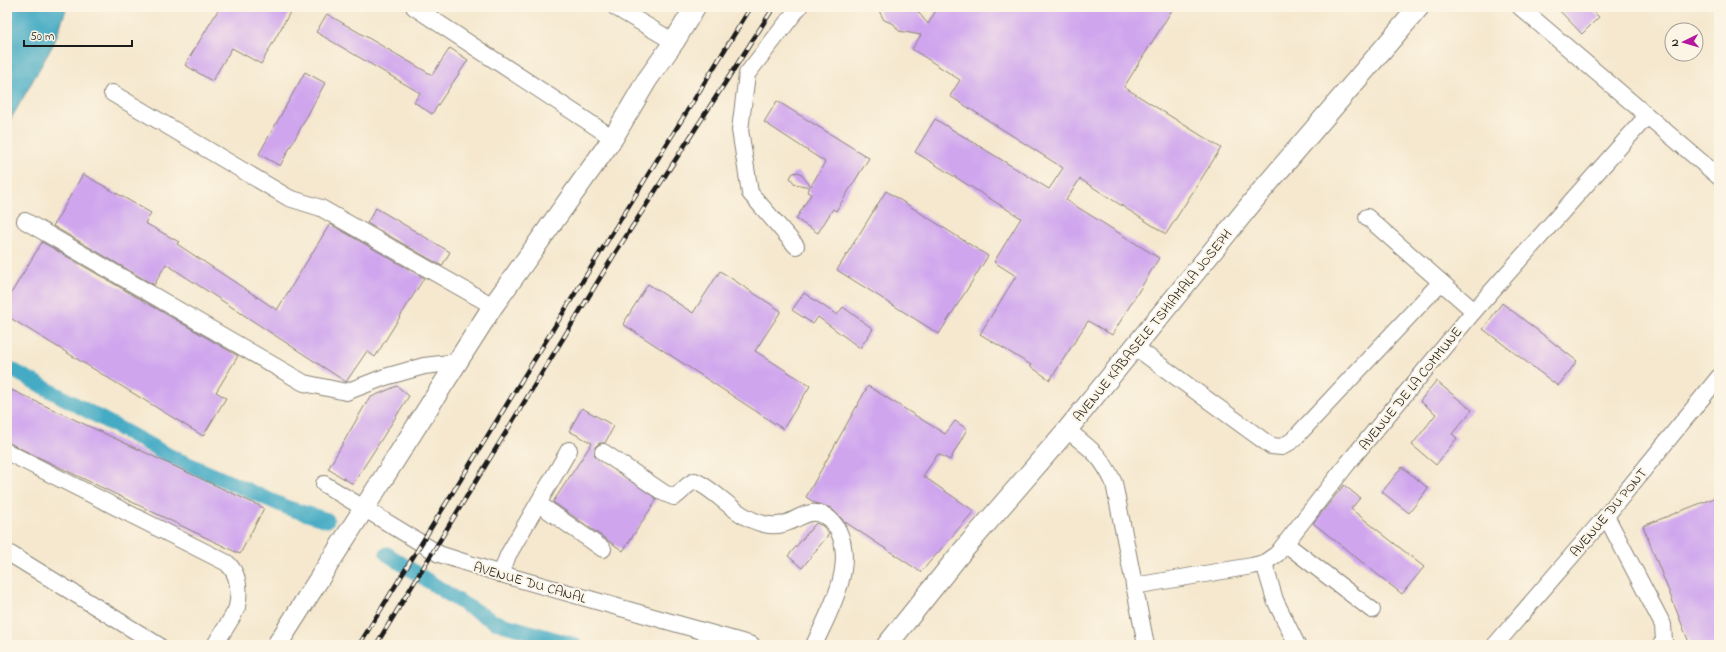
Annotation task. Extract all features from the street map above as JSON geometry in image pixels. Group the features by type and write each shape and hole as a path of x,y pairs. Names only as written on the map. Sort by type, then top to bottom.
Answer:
{"main road":[{"path":"277,645 340,546 363,513 493,306 614,138 647,80 674,42 695,7"},
{"name":"AVENUE KABASELE TSHIAMALA JOSEPH","path":"887,645 960,554 1067,430 1263,189 1419,7"}],"street":[{"path":"414,7 614,138"},
{"path":"615,7 674,42"},
{"path":"796,246 750,193 740,130 747,74 799,7"},
{"path":"1520,7 1719,177"},
{"path":"112,94 289,198 321,208 493,306"},
{"name":"AVENUE DE LA COMMUNE","path":"1134,586 1264,563 1277,554 1348,463 1474,311 1647,116"},
{"path":"1367,217 1474,311"},
{"path":"24,221 304,383 346,392 385,377 424,366 458,362"},
{"path":"1135,347 1271,446 1282,447 1293,440 1442,282"},
{"name":"AVENUE DU PONT","path":"1495,645 1606,516 1719,377"},
{"path":"1067,430 1094,452 1105,464 1114,483 1146,645"},
{"path":"501,574 508,555 539,504 568,450"},
{"path":"7,452 227,563 234,570 238,579 236,608 215,645"},
{"path":"603,452 664,494 674,497 681,493 690,483 695,481 704,485 732,510 762,524 781,526 810,513 821,514 831,520 842,539 844,547 840,582 814,645"},
{"name":"AVENUE DU CANAL","path":"324,484 363,513 439,554 501,574 752,645"},
{"path":"539,504 603,549"},
{"path":"1606,516 1663,625 1664,641 1660,645"},
{"path":"1286,544 1372,610"},
{"path":"7,552 158,645"},
{"path":"1264,563 1275,600 1297,645"}],"water":[{"path":"7,7 67,7 54,43 7,126"}],"building":[{"path":"220,7 293,7 261,64 232,48 212,81 185,65"},
{"path":"877,7 914,7 928,24 938,7 1174,7 1124,87 1221,148 1166,234 1080,179 1066,200 1159,258 1112,335 1088,321 1050,380 1030,366 1031,365 980,334 1016,276 994,262 1021,218 915,152 935,119 1049,189 1063,168 950,96 960,80 912,49 921,35 899,31 894,24 884,20"},
{"path":"1556,7 1589,7 1599,17 1582,34"},
{"path":"327,14 432,75 450,48 468,60 432,114 414,102 420,93 316,32"},
{"path":"305,72 325,83 280,166 259,154"},
{"path":"777,101 869,158 836,211 833,209 818,233 796,219 811,194 807,192 810,187 795,184 790,178 793,173 799,172 811,186 825,162 764,122"},
{"path":"83,174 151,213 145,223 179,242 177,244 277,310 330,224 424,278 375,357 367,351 346,382 166,264 154,285 53,226"},
{"path":"886,191 988,256 939,334 837,270"},
{"path":"376,208 450,252 442,266 367,223"},
{"path":"42,242 238,356 216,392 226,398 203,436 7,316 7,300"},
{"path":"720,271 781,311 755,351 810,386 783,429 623,324 648,284 693,313"},
{"path":"804,293 837,315 843,307 873,329 860,348 818,317 813,324 792,310"},
{"path":"1502,303 1577,361 1558,386 1483,329"},
{"path":"1436,381 1472,410 1452,434 1457,438 1436,465 1412,445 1436,414 1420,401"},
{"path":"397,386 409,396 353,484 328,469 369,398"},
{"path":"868,386 945,434 955,421 967,429 950,460 938,454 923,476 974,511 921,572 845,522 831,508 815,503 806,497"},
{"path":"7,388 264,508 240,554 7,442"},
{"path":"582,408 614,426 605,443 599,443 595,447 595,456 657,499 623,551 553,502 592,443 569,431"},
{"path":"1402,467 1428,488 1409,513 1382,492"},
{"path":"1344,485 1360,498 1351,509 1424,567 1402,594 1313,523"},
{"path":"1719,496 1719,645 1690,645 1643,526"},
{"path":"816,523 823,526 829,534 802,568 788,556"}],"waterway":[{"path":"7,367 170,456 288,508 327,520"},
{"path":"387,554 465,605 495,622 575,645"}],"railway":[{"path":"359,645 751,7"},
{"path":"376,645 614,255 774,7"}]}
